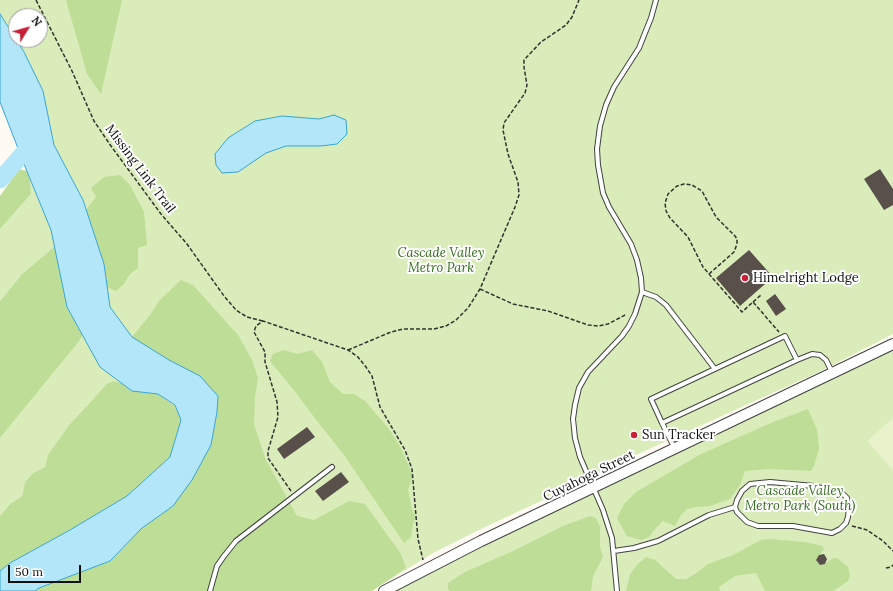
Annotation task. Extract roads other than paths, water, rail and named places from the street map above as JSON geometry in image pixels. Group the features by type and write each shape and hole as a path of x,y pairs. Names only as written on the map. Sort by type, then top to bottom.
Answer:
{"street":[{"name":"Cuyahoga Street","path":"384,591 481,541 893,344"}],"lane":[{"path":"616,591 614,551 609,525 580,457 574,438 573,419 579,388 588,372 622,336 629,326 642,292 637,260 631,244 609,207 603,193 598,166 597,149 600,126 606,105 614,87 642,41 656,0"},
{"path":"642,292 656,297 666,305 715,369"},
{"path":"674,448 651,399 785,336 797,360"},
{"path":"662,423 812,354 820,355 826,360 833,373"},
{"path":"210,591 217,566 236,541 332,467"},
{"path":"770,482 814,486 836,491 843,494 847,498 849,508 846,523 840,529 832,532 793,526 758,526 747,522 741,517 735,507 742,491 750,484 770,482"},
{"path":"614,551 634,548 658,541 709,515 735,507"}],"water":[{"path":"0,14 8,27 8,48 21,48 43,91 54,145 83,200 104,264 110,307 132,337 169,360 200,376 218,396 217,412 211,445 192,480 173,506 142,528 110,561 39,588 35,591 0,591 0,571 10,563 127,496 170,457 181,420 175,405 158,394 132,391 100,367 67,307 51,230 0,102"},
{"path":"334,115 346,120 347,134 337,144 321,146 286,146 266,153 238,172 222,173 216,165 215,154 228,138 255,121 282,116 319,119"}],"waterway":[{"path":"0,180 26,150"}],"place":[{"name":"Himelright Lodge","path":"745,278"},
{"name":"Sun Tracker","path":"634,435"}],"park label":[{"name":"Cascade Valley Metro Park","path":"441,260"},
{"name":"Cascade Valley Metro Park (South)","path":"800,498"}]}
